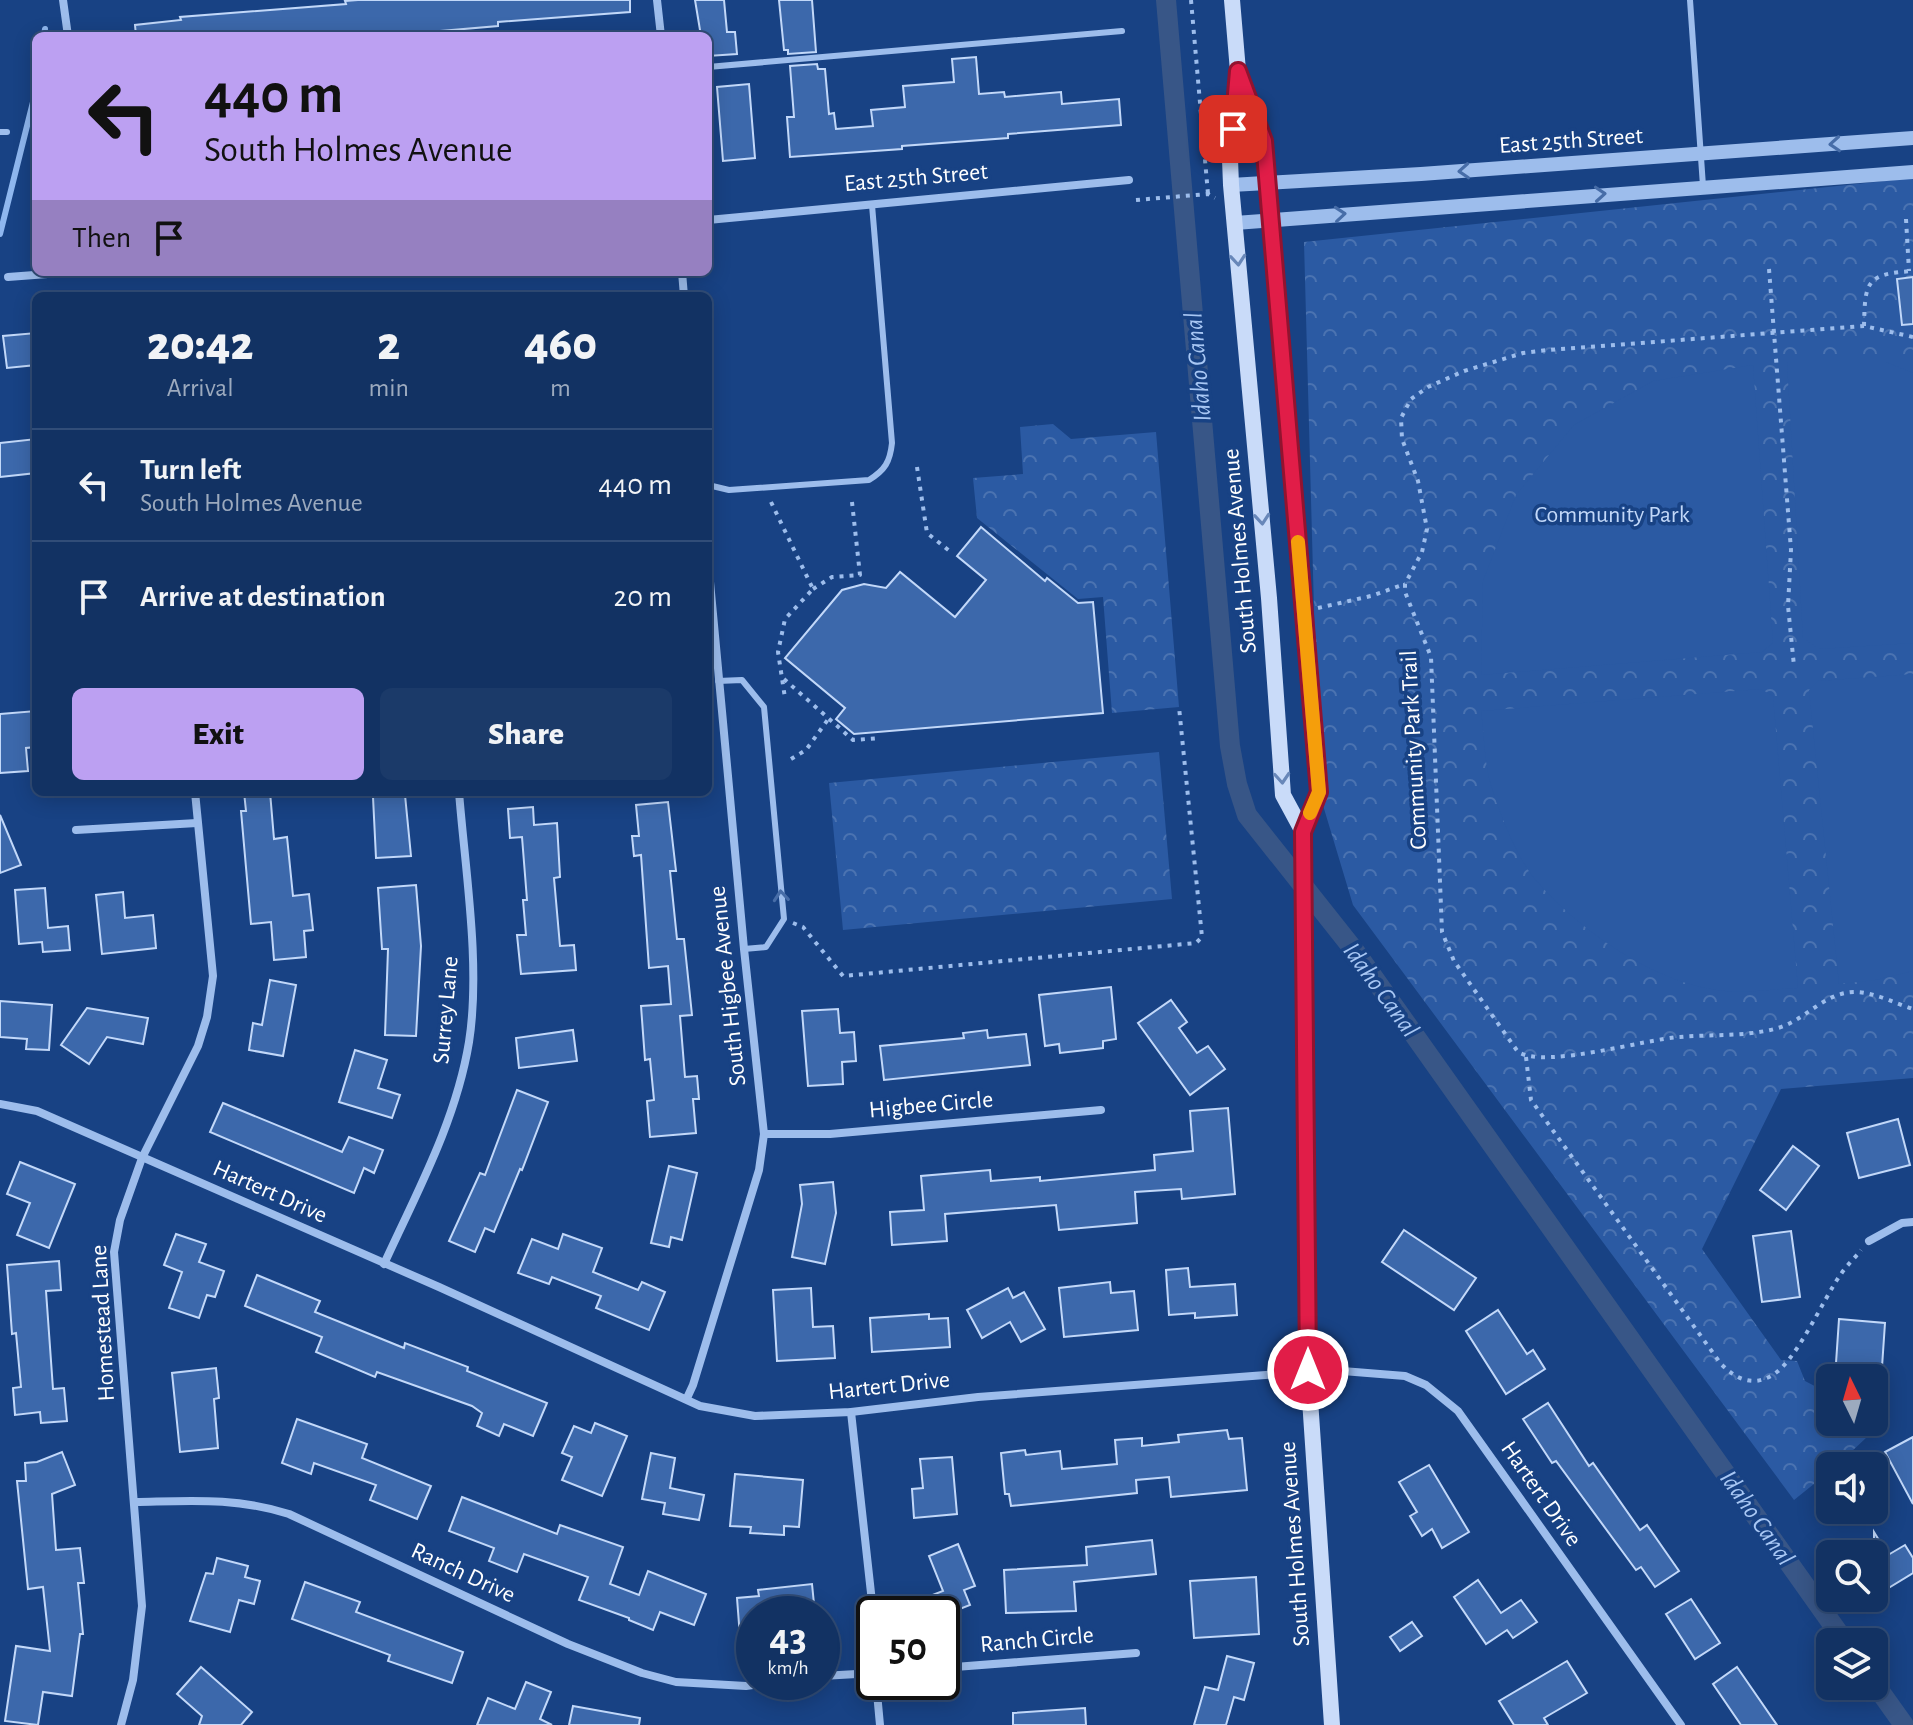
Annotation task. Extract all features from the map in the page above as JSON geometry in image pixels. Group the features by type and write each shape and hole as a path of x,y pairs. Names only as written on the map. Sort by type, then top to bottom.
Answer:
{"main road":[{"name":"South Holmes Avenue","path":"1232,0 1238,71 1230,159 1231,185 1269,598 1283,795 1303,832"},
{"name":"South Holmes Avenue","path":"1238,71 1264,141 1319,792 1303,832 1308,1370 1332,1725"}],"street":[{"path":"63,0 67,32"},
{"path":"657,0 661,32"},
{"name":"East 25th Street","path":"1231,185 1913,138"},
{"path":"1235,223 1913,172"},
{"name":"East 25th Street","path":"712,220 1129,180"},
{"path":"8,277 32,275"},
{"name":"South Higbee Avenue","path":"687,1398 759,1170 764,1134 712,608"},
{"name":"Homestead Lane","path":"121,1725 133,1680 142,1606 114,1252 120,1220 142,1158 198,1046 207,1017 213,976 195,796"},
{"name":"Surrey Lane","path":"384,1264 440,1143 469,1040 473,959 459,796"},
{"path":"76,830 197,823"},
{"name":"Hartert Drive","path":"0,1104 37,1111 700,1406 755,1416 851,1412 978,1397 1308,1370 1405,1376 1426,1385 1458,1411 1678,1721 1665,1725"},
{"name":"Higbee Circle","path":"764,1134 830,1134 1101,1110"},
{"path":"1869,1241 1902,1223 1913,1222"},
{"path":"851,1412 871,1596"},
{"name":"Ranch Drive","path":"135,1502 235,1500 262,1505 289,1514 568,1644 642,1673 676,1682 736,1685"},
{"name":"Ranch Circle","path":"960,1667 1136,1653"},
{"path":"878,1700 880,1725"}],"lane":[{"path":"1690,0 1703,186"},
{"path":"712,67 1122,31"},
{"path":"712,486 729,490 869,480 883,471 891,459 872,205"},
{"path":"718,681 742,680 764,707 784,919 766,947 744,949"}],"path":[{"path":"1191,0 1207,194"},
{"path":"1136,200 1207,194 1215,198"},
{"path":"1864,326 1864,298 1872,281 1880,274 1911,271 1906,219"},
{"path":"1769,269 1791,550 1788,606 1794,666"},
{"path":"1304,612 1371,596 1405,584 1422,552 1427,529 1418,481 1402,439 1401,418 1411,399 1428,387 1464,371 1523,353 1864,326 1913,337"},
{"path":"917,467 927,533 952,553"},
{"path":"771,502 813,589"},
{"path":"785,698 778,652 785,619 813,589 832,577 860,575 852,502"},
{"name":"Community Park Trail","path":"1405,584 1408,600 1431,657 1442,932 1454,961 1518,1052 1526,1057"},
{"path":"782,677 853,740 880,738"},
{"path":"784,919 803,927 843,976 1196,943 1202,937 1179,707"},
{"path":"791,759 806,750 829,718"},
{"path":"1869,1241 1841,1274 1786,1363 1771,1377 1750,1382 1734,1377 1721,1364 1531,1100 1526,1057 1623,1047 1677,1037 1777,1029 1796,1021 1833,996 1854,992 1870,994 1913,1009"}],"green space":[{"name":"Community Park","path":"1913,178 1913,1078 1781,1089 1702,1249 1781,1360 1797,1361 1805,1381 1816,1387 1816,1436 1868,1436 1851,1452 1816,1452 1816,1482 1794,1500 1353,905 1319,792 1304,242"},
{"path":"1787,362 1886,362 1913,373 1913,643 1819,649 1803,638"},
{"path":"1753,365 1773,643 1762,652 1481,675 1483,581 1516,495 1574,425 1653,381"},
{"path":"1053,424 1071,439 1156,432 1179,707 1112,713 1103,597 1078,599 977,518 973,478 1023,474 1020,427"},
{"path":"1913,674 1913,971 1839,984 1809,690 1818,681"},
{"path":"1761,689 1773,696 1798,988 1725,991 1699,987 1646,966 1595,935 1534,878 1514,844 1492,789 1481,711"},
{"path":"1159,752 1172,899 843,930 829,783"}],"building":[{"path":"630,0 630,12 498,22 498,26 429,32 136,32 135,25 181,20 180,17 346,4 345,1"},
{"path":"695,0 724,0 727,32 735,32 737,54 712,56 712,32 700,32"},
{"path":"779,0 812,0 816,52 788,54 788,50 784,50"},
{"path":"976,57 979,94 1004,92 1005,97 1061,92 1062,104 1119,99 1121,125 1008,134 1008,138 902,146 902,149 790,157 787,117 794,117 790,66 817,64 818,69 825,69 829,114 834,113 836,129 873,126 871,110 905,107 903,86 954,82 952,59"},
{"path":"749,84 755,158 723,161 717,87"},
{"path":"1913,277 1913,324 1902,325 1897,279"},
{"path":"32,333 32,365 7,368 3,336"},
{"path":"32,439 32,473 0,477 0,443"},
{"path":"981,527 1045,581 1047,578 1078,603 1093,602 1103,713 854,734 836,719 845,708 785,658 842,590 864,584 886,588 900,572 955,617 986,580 957,556"},
{"path":"32,711 32,747 26,748 28,771 0,773 0,714"},
{"path":"244,796 270,796 274,839 287,837 293,896 309,894 313,930 304,931 306,957 274,960 271,922 251,924 241,811 246,811"},
{"path":"405,796 411,856 376,858 373,797"},
{"path":"668,802 676,871 670,871 677,939 684,939 692,1015 680,1016 685,1077 697,1076 699,1099 693,1099 696,1133 650,1137 647,1101 654,1100 650,1059 645,1060 641,1006 671,1004 668,966 649,968 641,855 634,856 632,836 639,836 636,805"},
{"path":"533,807 534,825 557,823 560,877 554,878 560,946 574,945 576,970 521,974 517,935 526,935 523,900 527,900 522,837 510,838 508,809"},
{"path":"0,815 21,865 0,873"},
{"path":"416,885 421,946 416,1036 385,1035 388,949 382,949 378,888"},
{"path":"45,888 48,928 68,926 70,950 43,952 42,942 19,944 15,890"},
{"path":"123,892 125,918 153,915 156,948 102,954 96,895"},
{"path":"270,980 296,985 283,1056 249,1050 253,1023 262,1025"},
{"path":"1111,987 1116,1039 1103,1041 1103,1048 1060,1053 1059,1044 1045,1046 1039,995"},
{"path":"1171,1000 1187,1022 1179,1028 1197,1053 1208,1046 1225,1069 1190,1095 1138,1023"},
{"path":"0,1001 52,1005 49,1050 26,1049 27,1039 0,1037"},
{"path":"87,1008 148,1018 143,1044 107,1037 89,1064 61,1045"},
{"path":"838,1009 840,1033 854,1032 856,1061 842,1062 843,1084 808,1086 802,1011"},
{"path":"573,1030 577,1061 519,1068 516,1038"},
{"path":"987,1030 988,1038 1026,1034 1030,1065 884,1080 880,1046 964,1038 963,1033"},
{"path":"355,1050 387,1060 378,1088 400,1095 392,1118 339,1102"},
{"path":"517,1090 548,1102 494,1232 485,1228 475,1252 449,1241 480,1173 485,1175"},
{"path":"223,1103 342,1152 349,1137 383,1150 374,1173 364,1168 354,1193 210,1132"},
{"path":"1228,1108 1235,1194 1182,1199 1181,1189 1135,1192 1137,1223 1059,1230 1056,1205 945,1214 947,1241 892,1245 890,1212 924,1210 921,1176 990,1170 991,1181 1040,1177 1040,1181 1155,1170 1154,1155 1193,1151 1190,1111"},
{"path":"1898,1119 1910,1165 1859,1178 1847,1133"},
{"path":"1793,1146 1819,1166 1786,1210 1760,1190"},
{"path":"20,1162 75,1184 49,1248 17,1235 30,1203 7,1194"},
{"path":"669,1166 697,1173 682,1240 671,1237 669,1247 651,1243"},
{"path":"833,1182 836,1213 825,1264 792,1257 802,1204 800,1185"},
{"path":"1404,1230 1476,1278 1454,1310 1382,1262"},
{"path":"1791,1231 1800,1297 1762,1302 1753,1236"},
{"path":"176,1234 206,1244 199,1262 224,1271 215,1297 207,1295 199,1318 169,1308 182,1272 164,1265"},
{"path":"563,1234 602,1248 593,1272 638,1290 642,1282 665,1292 649,1330 596,1308 601,1296 552,1277 549,1284 518,1273 532,1239 558,1249"},
{"path":"59,1261 61,1290 46,1291 53,1389 64,1388 67,1421 41,1423 40,1412 15,1415 13,1388 21,1387 16,1333 12,1334 7,1265"},
{"path":"1188,1268 1190,1287 1235,1284 1237,1315 1195,1318 1195,1313 1169,1315 1166,1270"},
{"path":"257,1275 320,1301 315,1312 404,1348 405,1343 468,1367 467,1371 547,1403 533,1436 504,1424 499,1436 477,1426 482,1413 472,1406 377,1372 375,1377 316,1352 322,1337 245,1306"},
{"path":"1110,1282 1111,1293 1134,1291 1138,1330 1064,1337 1059,1288"},
{"path":"811,1288 813,1327 833,1326 835,1358 777,1361 773,1290"},
{"path":"1008,1288 1013,1298 1024,1292 1045,1329 1021,1342 1010,1322 982,1338 967,1310"},
{"path":"1498,1310 1527,1354 1533,1350 1545,1369 1506,1394 1466,1331"},
{"path":"929,1314 929,1319 948,1318 950,1347 872,1352 870,1318"},
{"path":"1839,1319 1885,1323 1882,1364 1836,1363"},
{"path":"216,1368 219,1398 214,1399 218,1448 180,1452 172,1373"},
{"path":"1548,1403 1589,1466 1593,1463 1640,1530 1647,1525 1679,1571 1655,1587 1641,1567 1636,1570 1556,1461 1552,1463 1523,1419"},
{"path":"297,1419 367,1444 362,1458 431,1486 417,1519 370,1500 376,1485 314,1463 311,1474 282,1463"},
{"path":"595,1423 627,1436 602,1496 562,1480 572,1457 562,1453 574,1426 591,1433"},
{"path":"1227,1430 1229,1439 1242,1438 1247,1490 1171,1497 1169,1477 1136,1480 1137,1493 1061,1501 1011,1506 1009,1494 1005,1494 1001,1453 1025,1450 1026,1455 1060,1451 1062,1469 1117,1464 1115,1440 1142,1438 1142,1446 1179,1442 1178,1435"},
{"path":"1913,1437 1913,1504 1888,1458 1888,1452 1885,1452"},
{"path":"62,1452 75,1485 52,1494 56,1550 80,1548 84,1583 78,1583 83,1634 80,1634 72,1696 43,1692 38,1725 5,1721 16,1646 50,1651 43,1587 28,1589 17,1481 26,1481 25,1463 37,1462"},
{"path":"651,1453 675,1458 670,1488 704,1495 699,1520 663,1514 665,1503 642,1499"},
{"path":"952,1457 957,1514 914,1518 912,1489 923,1488 920,1459"},
{"path":"1429,1465 1469,1532 1442,1548 1432,1529 1422,1536 1410,1516 1417,1512 1399,1482"},
{"path":"735,1474 803,1480 799,1527 784,1526 784,1535 750,1533 751,1527 730,1526"},
{"path":"462,1497 557,1534 560,1525 623,1547 610,1584 639,1595 648,1571 706,1594 694,1625 660,1612 653,1630 579,1600 588,1577 524,1554 517,1572 489,1561 494,1548 449,1531"},
{"path":"1152,1540 1156,1574 1074,1582 1076,1611 1006,1613 1004,1570 1087,1565 1086,1547"},
{"path":"958,1544 975,1586 964,1590 970,1605 960,1609 960,1596 930,1596 943,1591 929,1556"},
{"path":"1905,1545 1913,1558 1913,1573 1888,1588 1888,1555"},
{"path":"217,1558 248,1566 245,1577 260,1581 254,1604 239,1600 230,1632 190,1621 206,1573 213,1574"},
{"path":"1256,1577 1259,1634 1194,1638 1190,1581"},
{"path":"1478,1580 1501,1613 1521,1600 1537,1622 1513,1638 1507,1630 1486,1644 1454,1597"},
{"path":"305,1582 360,1602 356,1612 463,1652 452,1683 388,1661 390,1655 292,1619"},
{"path":"812,1584 813,1596 759,1596 758,1590"},
{"path":"1691,1599 1720,1643 1695,1659 1666,1614"},
{"path":"1412,1622 1422,1636 1400,1651 1390,1637"},
{"path":"1227,1656 1254,1663 1244,1700 1234,1697 1226,1725 1194,1725 1205,1687 1218,1690"},
{"path":"1567,1661 1587,1693 1544,1718 1548,1725 1514,1725 1499,1701"},
{"path":"201,1667 252,1712 241,1725 199,1725 202,1716 177,1694"},
{"path":"1737,1667 1777,1725 1741,1725 1713,1684"},
{"path":"526,1682 551,1692 540,1719 552,1725 477,1725 488,1698 515,1709"},
{"path":"573,1706 640,1718 639,1725 569,1725"},
{"path":"1085,1708 1086,1725 1013,1725 1013,1713"}],"waterway":[{"name":"Idaho Canal","path":"1166,0 1230,746 1247,815 1354,950 1835,1628"},
{"path":"0,234 32,106"},
{"name":"Idaho Canal","path":"1886,1700 1904,1725"}],"slow traffic":[{"path":"1298,542 1319,792 1310,813"}],"route":[{"path":"1233,129 1238,71 1264,141 1319,792 1303,832 1308,1370"}]}
